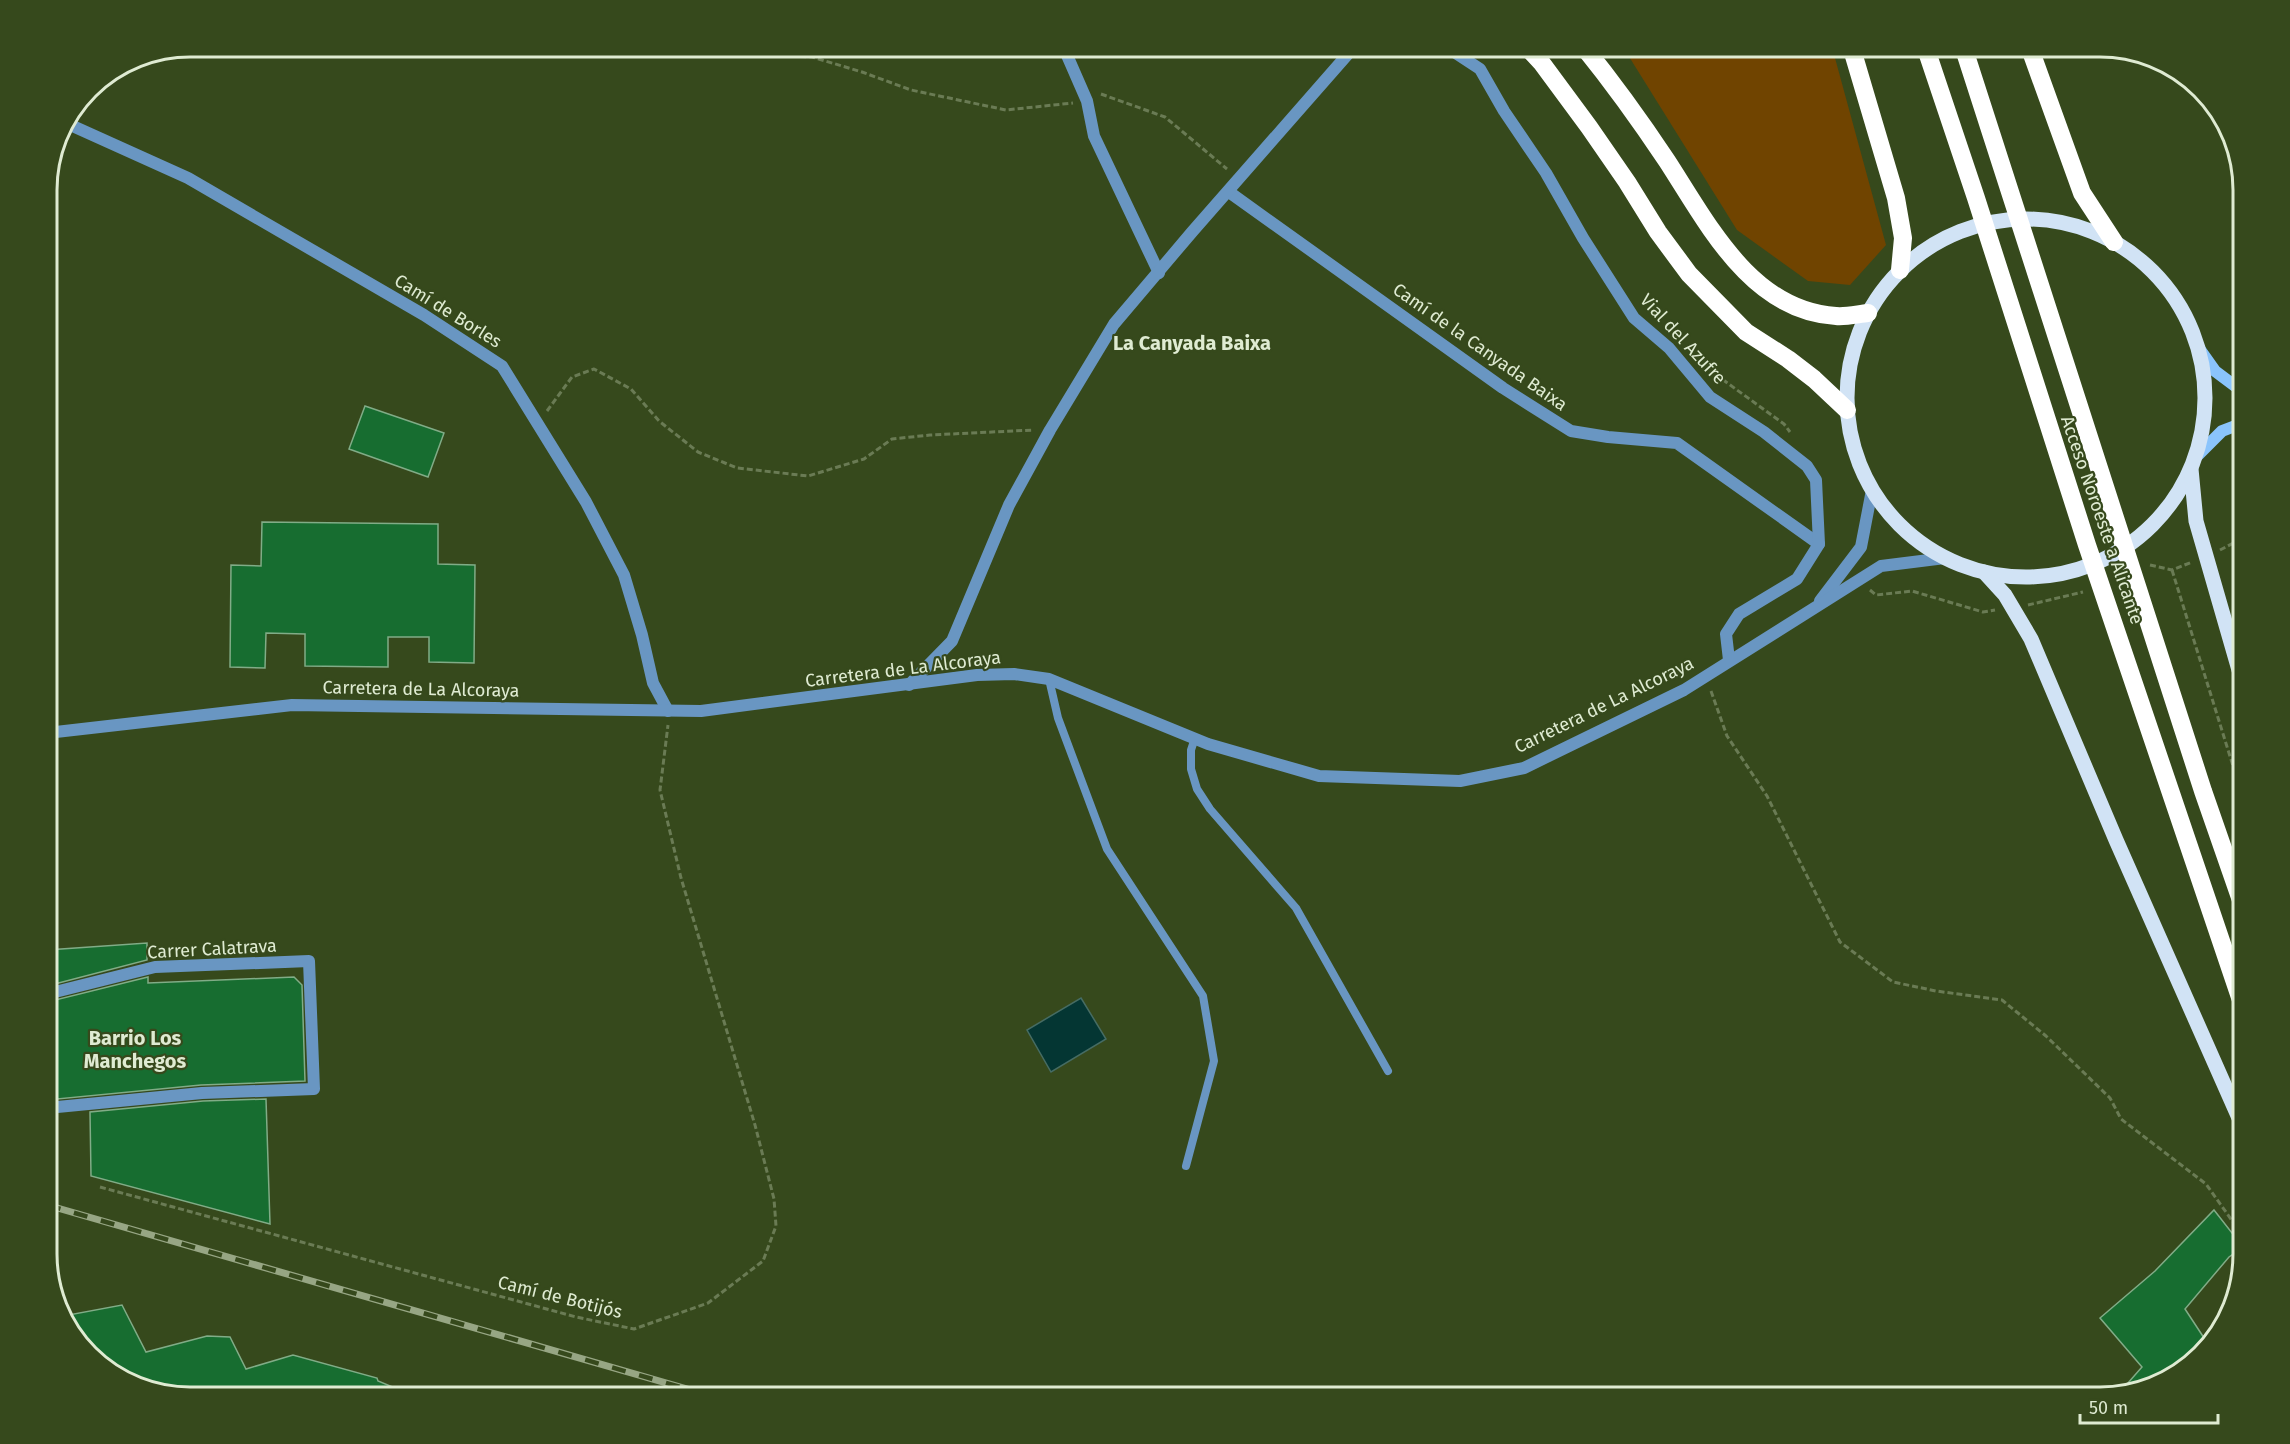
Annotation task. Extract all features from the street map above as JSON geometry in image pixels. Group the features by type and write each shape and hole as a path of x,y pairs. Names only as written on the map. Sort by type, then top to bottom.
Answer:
{"highway":[{"path":"1536,57 1589,127 1658,232 1689,274 1746,332 1814,379 1846,410"},
{"path":"1591,57 1657,146 1714,236 1755,281 1782,300 1806,310 1836,316 1868,313"},
{"path":"1854,57 1896,198 1903,238 1900,270"},
{"name":"Acceso Noroeste a Alicante","path":"1929,57 2087,545 2233,974"},
{"name":"Acceso Noroeste a Alicante","path":"1967,57 2233,874"},
{"path":"2033,57 2082,193 2114,242"}],"main road":[{"path":"2198,347 2205,385 2204,422 2193,463 2180,489 2166,510 2148,528 2107,557 2084,567 2034,577 2009,576 1984,572 1945,558 1923,545 1886,511 1859,465 1853,447 1846,410 1850,360 1857,336 1877,297 1900,270 1937,243 1968,229 2002,221 2025,219 2060,223 2093,232 2133,255 2166,286 2179,305 2198,347 2215,371 2233,384"},
{"path":"2233,427 2223,430 2193,463 2196,521 2233,647"},
{"path":"1984,572 2005,595 2031,639 2116,840 2233,1102"}],"street":[{"path":"1068,57 1088,101 1094,136 1159,273"},
{"path":"909,685 952,641 1009,505 1050,430 1114,324 1346,57"},
{"name":"Vial del Azufre","path":"1462,57 1480,69 1634,318 1670,348 1710,397 1764,432 1807,466 1816,480 1819,544"},
{"name":"Camí de Borles","path":"73,126 188,178 424,315 502,366 586,502 624,574 654,683 668,711"},
{"name":"Camí de la Canyada Baixa","path":"1229,192 1503,388 1571,431 1677,443 1819,544"},
{"path":"1814,609 1861,547 1872,490"},
{"path":"1729,660 1726,634 1739,614 1797,579 1819,544"},
{"name":"Carretera de La Alcoraya","path":"57,732 292,705 701,711 977,675 1014,674 1049,679 1195,738 1319,776 1460,781 1524,768 1684,690 1881,566 1945,558"},
{"name":"Carrer Calatrava","path":"57,992 155,967 309,962 314,1089 202,1093 57,1107"}],"lane":[{"path":"1049,679 1058,718 1107,849 1203,996 1214,1061 1186,1166"},
{"path":"1195,738 1191,750 1191,769 1197,789 1210,808 1296,908 1388,1071"}],"path":[{"path":"812,57 911,90 1006,110 1088,101 1101,94 1165,117 1240,180"},
{"path":"1704,366 1784,424 1791,433"},
{"path":"538,422 572,377 594,369 631,389 659,421 698,452 737,468 808,476 864,459 892,439 972,432 1050,430"},
{"path":"2148,564 2172,570 2233,763"},
{"path":"1860,580 1876,596 1912,591 1983,612 2058,600 2088,591"},
{"path":"1706,675 1727,736 1767,796 1840,942 1893,982 1936,991 2002,1000 2046,1036 2110,1098 2121,1119 2206,1184 2233,1221"},
{"name":"Camí de Botijós","path":"100,1187 576,1317 634,1329 708,1303 763,1261 776,1226 774,1199 755,1125 681,878 660,790 668,711"},
{"path":"656,727 668,727"}],"shaded area":[{"path":"1629,57 1835,57 1886,245 1850,285 1808,281 1737,230"}],"water":[{"path":"1081,998 1106,1039 1051,1072 1027,1030"}],"building":[{"path":"365,406 444,433 428,477 349,449"},
{"path":"262,522 438,524 438,564 475,565 474,663 429,662 429,637 388,637 388,667 305,666 305,634 266,633 265,668 230,667 231,565 261,566"},
{"path":"147,943 147,960 57,983 57,949"},
{"path":"148,977 148,983 294,977 302,985 305,1081 201,1085 57,1099 57,1000"},
{"path":"266,1099 270,1224 91,1176 90,1112 203,1101"},
{"path":"2214,1210 2233,1234 2233,1254 2185,1309 2204,1337 2174,1365 2151,1377 2127,1384 2142,1367 2100,1318 2155,1271"},
{"path":"122,1305 146,1352 207,1336 230,1337 246,1369 293,1355 377,1378 378,1381 392,1387 173,1386 147,1380 116,1365 84,1335 72,1314"}],"railway":[{"path":"57,1208 680,1387"}],"district":[{"name":"La Canyada Baixa","path":"1192,343"},
{"name":"Barrio Los Manchegos","path":"135,1050"}]}
